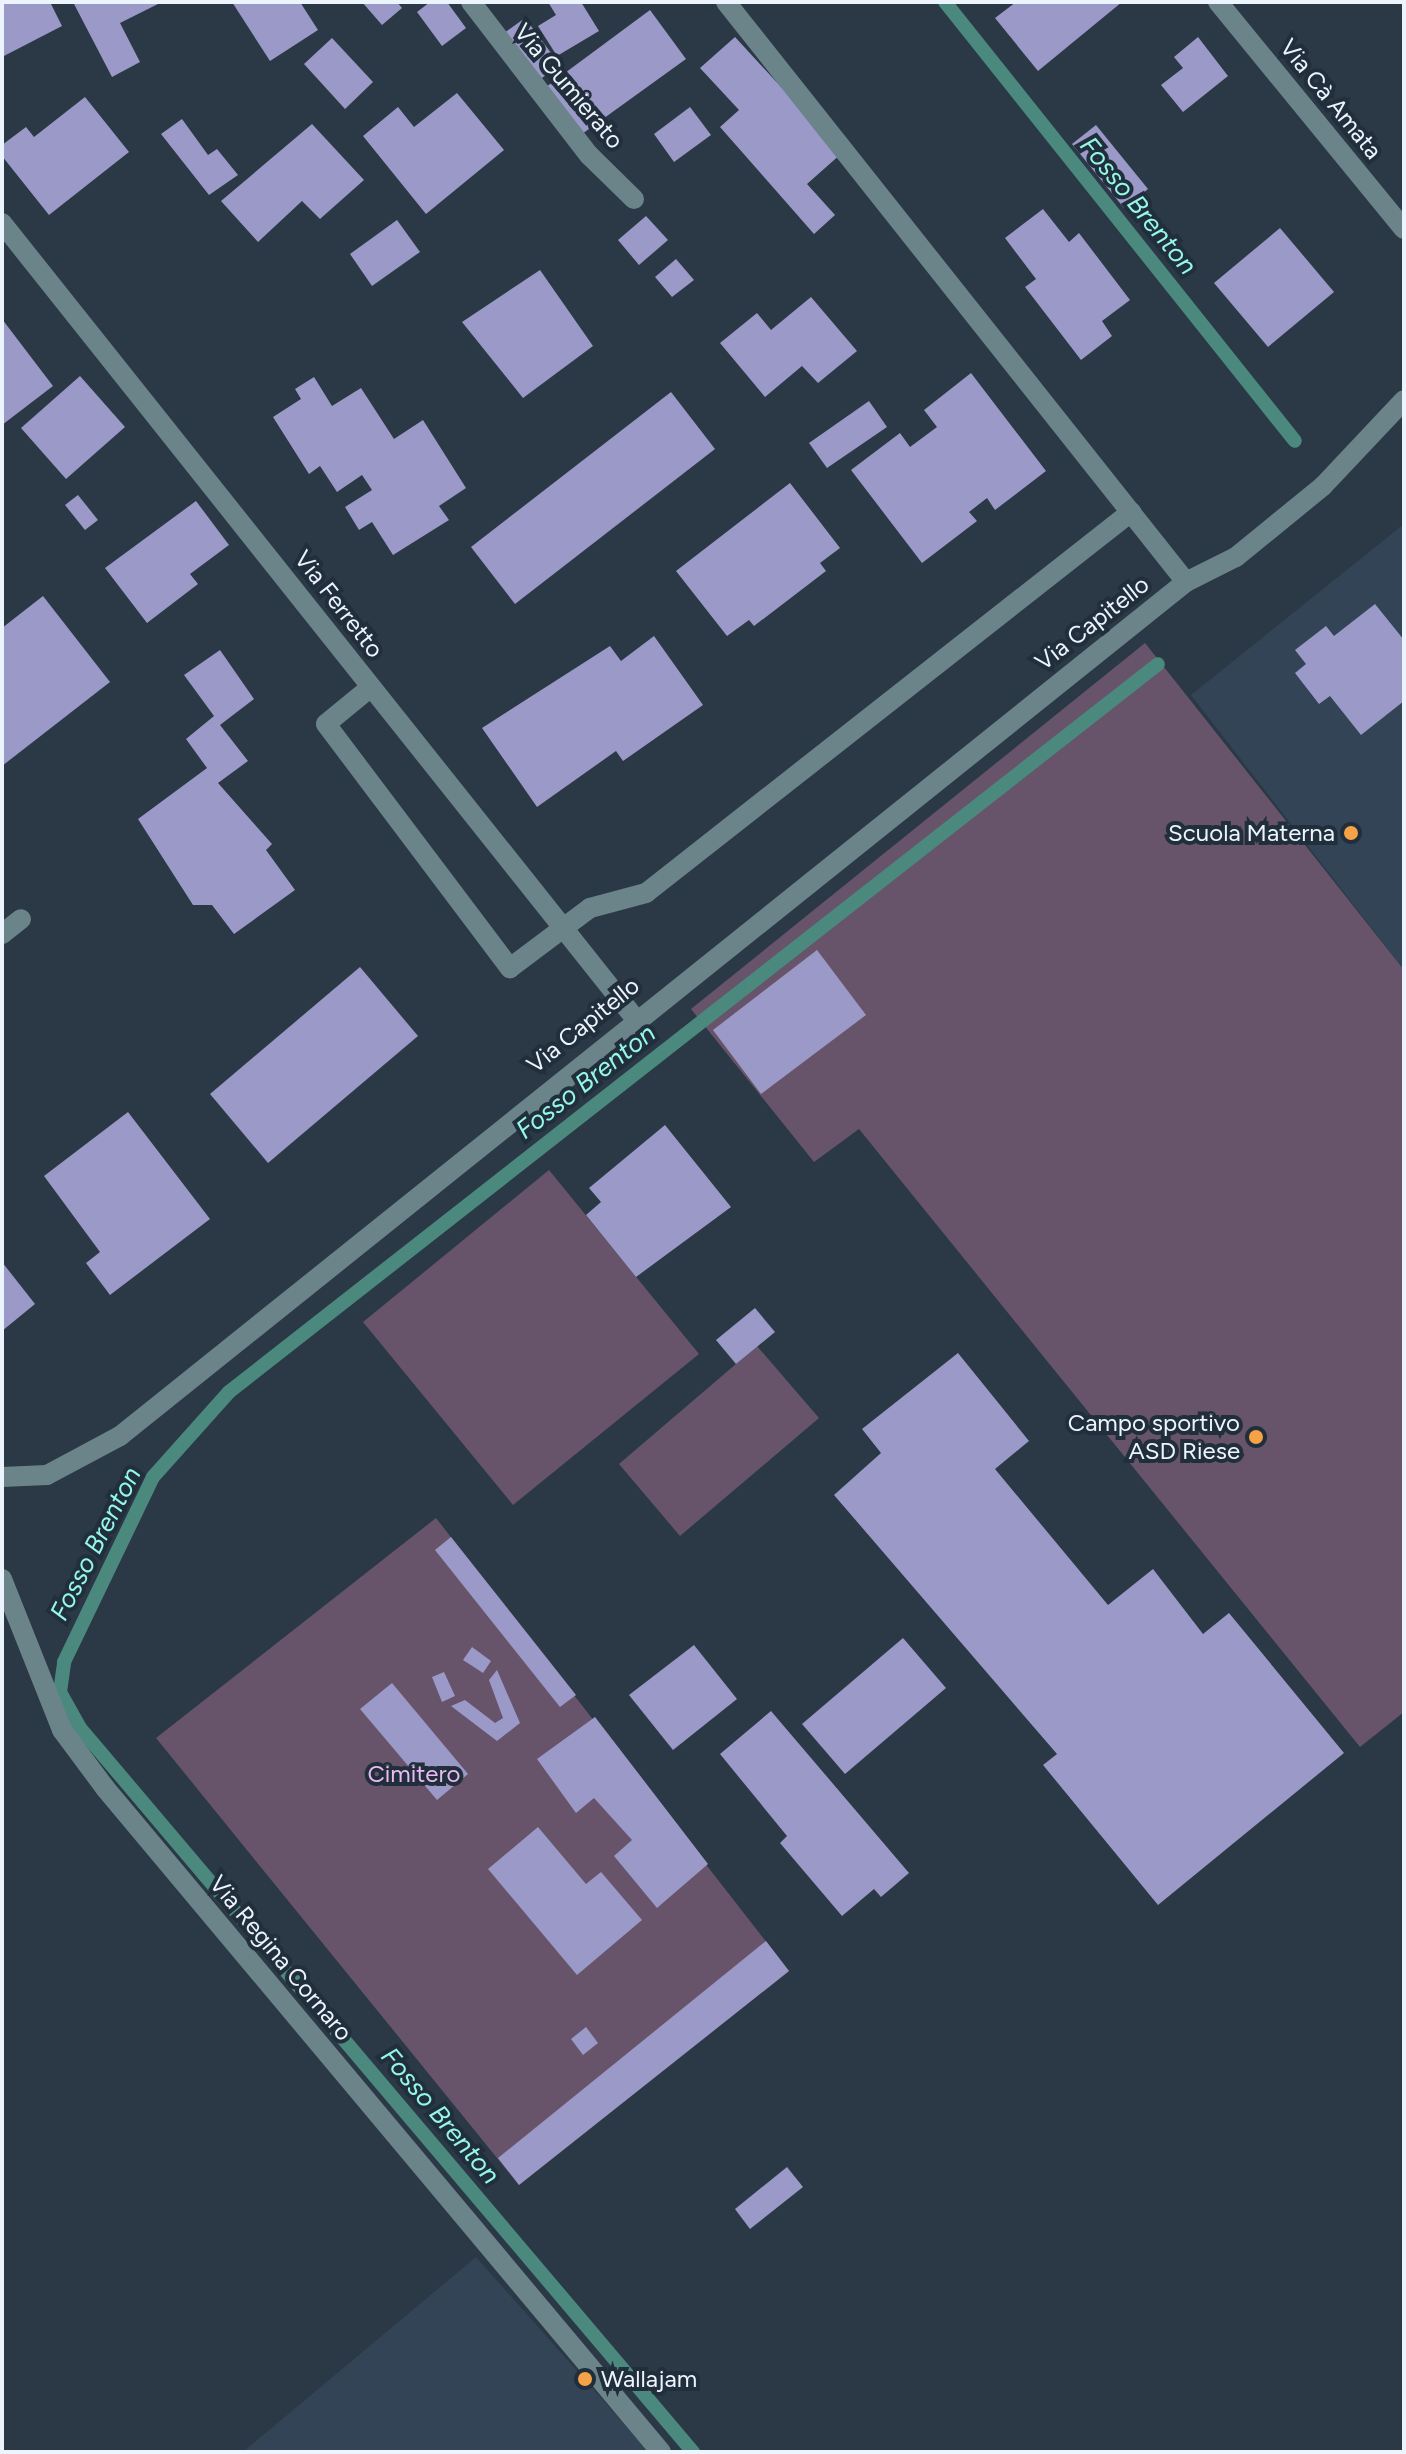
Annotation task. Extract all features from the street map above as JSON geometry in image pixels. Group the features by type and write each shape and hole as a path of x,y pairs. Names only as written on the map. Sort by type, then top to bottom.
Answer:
{"street":[{"name":"Via Gumierato","path":"471,2 579,143 634,199"},
{"name":"Via Capitello","path":"726,2 1186,582"},
{"name":"Via Cà Amata","path":"1218,2 1404,229"},
{"name":"Via Ferretto","path":"2,223 634,1017"},
{"name":"Via Capitello","path":"2,1477 47,1475 120,1436 634,1017 1186,582 1236,557 1323,486 1404,400"},
{"path":"371,687 326,724 510,968 561,924 646,893 1131,512"},
{"path":"2,934 21,919"},
{"name":"Via Regina Cornaro","path":"2,1579 62,1730 105,1788 661,2452"}],"shaded area":[{"name":"Scuola Materna","path":"1404,524 1404,970 1191,695"},
{"path":"476,2257 649,2452 243,2452"}],"green space":[{"name":"Campo sportivo ASD Riese","path":"1145,643 1404,970 1404,1712 1360,1747 859,1129 814,1162 691,1009"},
{"path":"549,1170 699,1354 513,1505 363,1322"},
{"path":"757,1346 819,1418 680,1536 619,1464"},
{"name":"Cimitero","path":"436,1518 789,1971 519,2185 156,1738"}],"building":[{"path":"2,2 50,2 62,26 2,57"},
{"path":"73,2 162,2 120,23 140,62 112,77"},
{"path":"232,2 300,2 318,30 270,61"},
{"path":"362,2 397,2 402,8 382,25"},
{"path":"430,2 447,2 466,28 442,46 417,12"},
{"path":"548,2 581,2 599,31 557,56 538,26 556,15"},
{"path":"1016,2 1122,2 1038,71 995,18"},
{"path":"650,10 686,59 582,134 546,87"},
{"path":"525,18 560,65 539,80 504,33"},
{"path":"735,37 842,153 807,184 835,215 814,234 720,127 739,110 700,68"},
{"path":"1198,37 1228,76 1183,112 1161,85 1183,68 1174,57"},
{"path":"332,38 373,82 345,109 304,64"},
{"path":"457,93 504,150 426,214 363,136 398,107 414,127"},
{"path":"85,97 129,152 49,215 2,156 2,145 26,127 34,137"},
{"path":"690,107 711,135 674,162 654,134"},
{"path":"182,119 208,155 217,149 238,175 209,195 161,134"},
{"path":"312,124 364,180 320,219 302,201 258,242 221,201"},
{"path":"1096,125 1148,189 1124,208 1072,144"},
{"path":"1043,209 1069,242 1079,233 1130,300 1102,321 1112,336 1081,360 1025,287 1036,279 1005,238"},
{"path":"646,216 668,240 639,265 618,240"},
{"path":"397,220 420,252 372,286 350,254"},
{"path":"1280,228 1334,292 1268,347 1214,283"},
{"path":"676,259 694,280 672,297 655,277"},
{"path":"540,270 593,346 523,398 462,322"},
{"path":"811,297 857,351 818,383 802,366 765,397 720,343 757,313 771,330"},
{"path":"2,319 53,386 2,425"},
{"path":"971,373 1046,471 995,510 987,498 969,512 977,521 922,563 851,470 900,433 910,447 937,427 924,410"},
{"path":"80,376 125,427 66,479 21,428"},
{"path":"314,377 332,406 361,388 394,439 423,420 466,488 439,506 449,520 393,555 372,522 359,530 345,507 372,490 362,475 337,492 320,466 309,474 273,417 301,399 295,389"},
{"path":"671,392 715,449 515,604 471,547"},
{"path":"869,401 887,427 827,468 809,443"},
{"path":"790,483 840,548 820,563 826,571 754,626 749,620 727,636 676,571"},
{"path":"78,495 98,520 85,530 65,505"},
{"path":"196,501 229,545 190,574 198,584 147,623 105,568"},
{"path":"43,596 110,682 2,766 2,628"},
{"path":"1375,604 1404,640 1404,701 1361,735 1330,696 1319,704 1295,673 1306,664 1295,650 1326,626 1334,636"},
{"path":"654,636 703,705 623,761 616,751 537,807 482,728 610,646 621,661"},
{"path":"220,650 254,699 220,725 248,761 218,783 272,844 266,850 295,890 234,934 212,905 193,905 138,819 207,768 186,739 214,716 184,675"},
{"path":"817,950 866,1015 761,1094 713,1030"},
{"path":"360,967 418,1036 268,1163 210,1094"},
{"path":"128,1112 210,1219 110,1295 86,1263 100,1252 44,1176"},
{"path":"665,1125 731,1207 636,1277 586,1215 601,1202 589,1188"},
{"path":"2,1262 35,1304 2,1331"},
{"path":"755,1308 775,1332 736,1364 716,1340"},
{"path":"958,1353 1029,1441 995,1469 1108,1605 1153,1569 1203,1634 1229,1613 1344,1753 1158,1905 1043,1765 1057,1754 834,1495 881,1453 862,1429"},
{"path":"451,1537 576,1695 560,1707 435,1550"},
{"path":"903,1638 946,1688 845,1774 802,1724"},
{"path":"694,1645 737,1699 673,1750 629,1695"},
{"path":"472,1647 491,1661 483,1673 463,1660"},
{"path":"497,1670 520,1723 497,1741 451,1706 465,1700 495,1723 503,1718 489,1680"},
{"path":"444,1672 455,1696 442,1702 432,1677"},
{"path":"392,1683 468,1774 437,1800 360,1709"},
{"path":"771,1711 909,1873 881,1897 874,1889 842,1916 780,1843 787,1836 720,1754"},
{"path":"595,1717 708,1864 657,1908 614,1856 632,1840 594,1798 576,1813 537,1759"},
{"path":"538,1827 586,1884 601,1872 642,1920 577,1975 488,1869"},
{"path":"766,1941 789,1971 519,2185 498,2158"},
{"path":"586,2027 598,2043 583,2055 571,2039"},
{"path":"787,2167 803,2187 750,2229 735,2209"}],"waterway":[{"name":"Fosso Brenton","path":"945,2 1295,441"},
{"name":"Fosso Brenton","path":"693,2452 80,1728 60,1692 64,1662 153,1477 229,1392 1158,664"}],"place":[{"name":"Scuola Materna","path":"1351,833"},
{"name":"Campo sportivo ASD Riese","path":"1256,1437"},
{"name":"Wallajam","path":"585,2379"}]}
